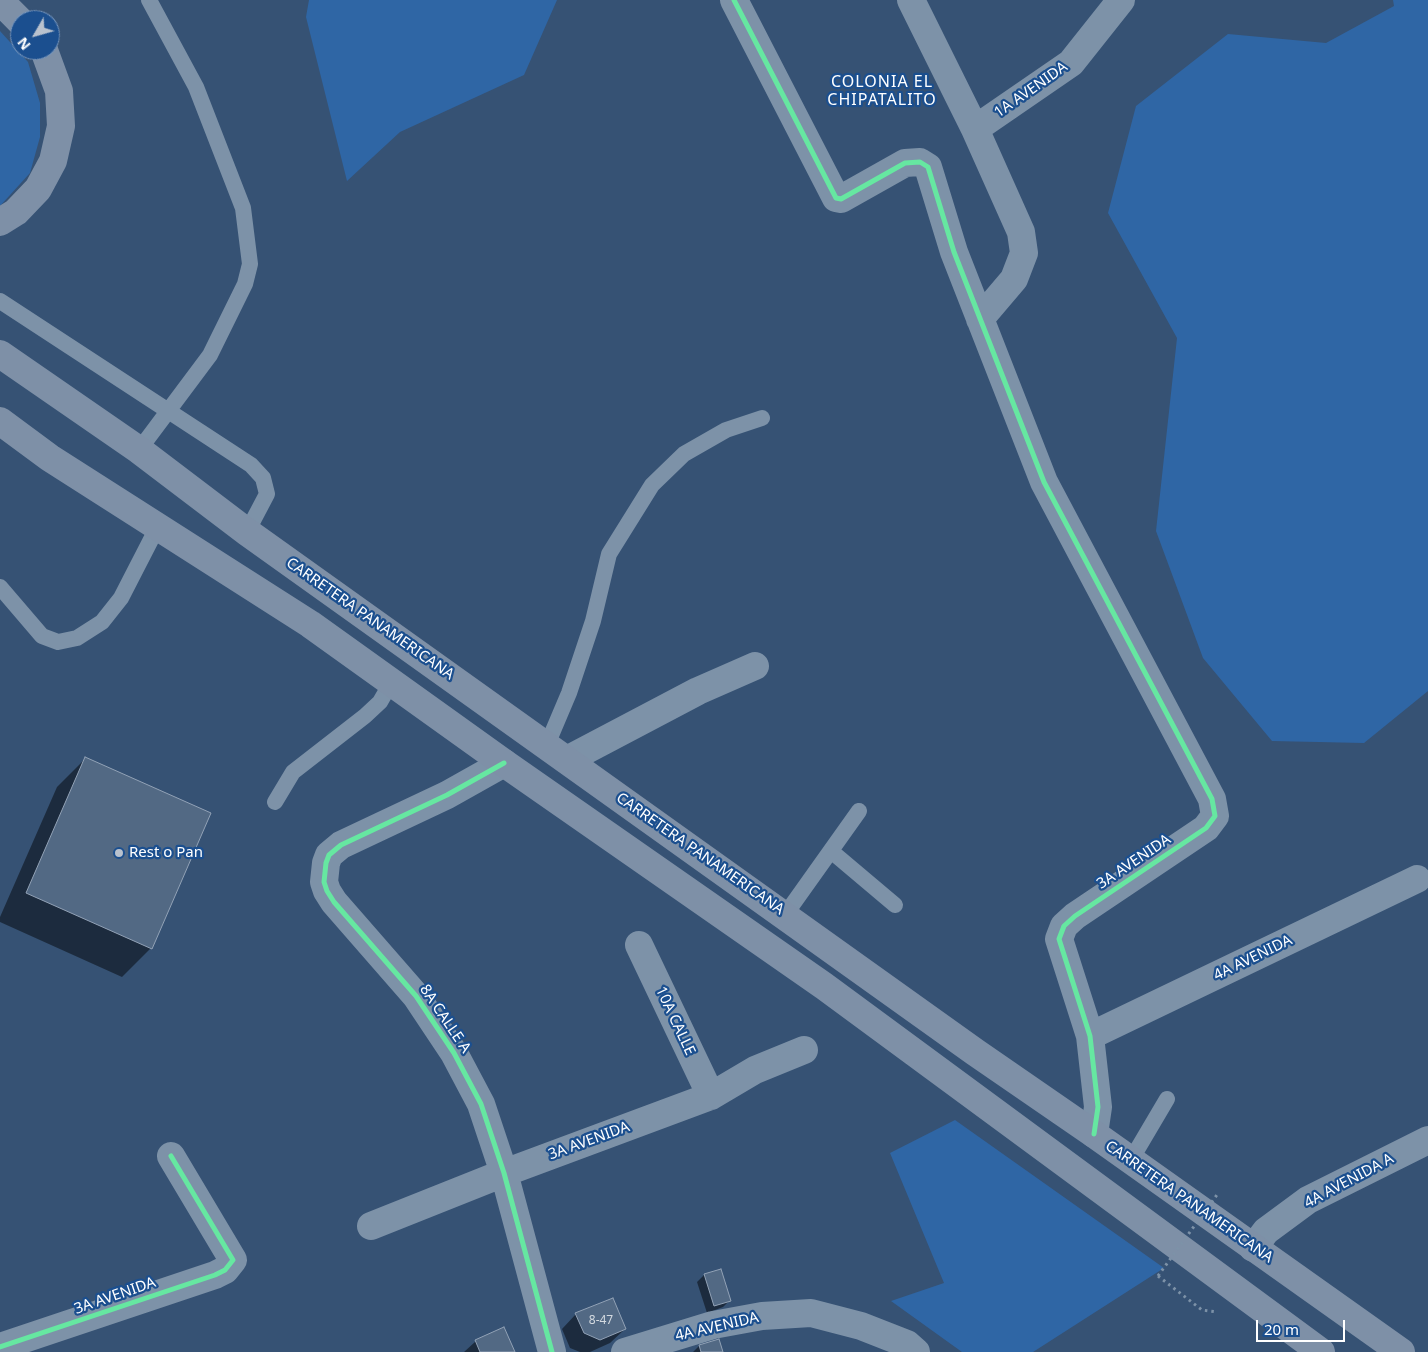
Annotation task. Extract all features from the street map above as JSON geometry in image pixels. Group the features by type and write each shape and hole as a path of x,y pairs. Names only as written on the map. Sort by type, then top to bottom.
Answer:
{"highway":[{"path":"0,222 16,212 38,189 53,160 61,126 59,92 48,60"},
{"name":"CARRETERA PANAMERICANA","path":"0,354 139,450 247,532 975,1052 1131,1160 1401,1352"},
{"path":"0,421 50,458 310,624 504,763 824,986 1321,1352"},
{"path":"0,438 50,458"}],"street":[{"path":"734,0 833,195 841,199 905,163 920,162 928,167 954,252 980,319 1014,279 1024,253 1021,232 975,129 912,0"},
{"name":"1A AVENIDA","path":"975,129 1071,63 1121,0"},
{"name":"3A AVENIDA","path":"980,319 1044,482 1212,799 1215,816 1206,828 1075,916 1064,926 1059,939 1090,1036"},
{"path":"557,753 756,666"},
{"name":"8A CALLE A","path":"504,763 447,795 341,846 330,854 324,874 327,891 334,902 416,996 454,1053 481,1104 504,1172 552,1352"},
{"name":"4A AVENIDA","path":"1090,1036 1417,880"},
{"name":"10A CALLE","path":"639,945 711,1096"},
{"path":"1090,1036 1098,1107 1094,1134"},
{"name":"3A AVENIDA","path":"371,1226 504,1172 711,1096 755,1070 804,1050"},
{"name":"4A AVENIDA A","path":"1254,1248 1266,1231 1308,1200 1428,1140"},
{"name":"3A AVENIDA","path":"0,1348 225,1270 233,1260 171,1156"},
{"name":"4A AVENIDA","path":"625,1352 713,1325 762,1316 811,1313 862,1326 907,1344 916,1352"}],"lane":[{"path":"139,450 210,355 245,284 250,264 243,208 196,87 149,0"},
{"path":"0,302 251,465 263,478 267,494 247,532"},
{"path":"557,753 569,693 590,630 608,554 652,486 684,454 726,430 762,418"},
{"path":"0,587 42,636 58,642 77,638 102,622 121,598 158,526"},
{"path":"275,802 292,772 365,716 380,702 391,683"},
{"path":"785,915 859,812"},
{"path":"831,850 895,904"},
{"path":"1131,1160 1167,1100"}],"path":[{"path":"1158,1276 1219,1192"}],"shaded area":[{"path":"309,0 557,0 524,75 400,132 347,181 306,17"},
{"path":"1393,0 1428,0 1428,691 1364,743 1272,741 1203,658 1156,531 1177,338 1108,213 1136,106 1228,34 1326,43 1394,6"},
{"path":"0,31 10,42 10,60 26,60 28,62 40,103 40,137 30,173 0,206"},
{"path":"955,1120 1164,1268 1033,1352 962,1352 891,1301 944,1283 890,1153"}],"building":[{"name":"Rest o Pan","path":"85,757 211,813 152,949 26,893"},
{"path":"721,1269 731,1301 714,1306 704,1274"},
{"path":"613,1298 626,1329 600,1340 584,1333 575,1313"},
{"path":"504,1327 515,1352 480,1352 475,1340"},
{"path":"719,1339 723,1352 701,1352 699,1345"}],"cycle path":[{"path":"734,0 836,198 841,199 905,163 920,162 928,167 954,252 1044,482 1212,799 1215,816 1206,828 1075,916 1064,926 1059,939 1090,1036 1098,1107 1094,1134"},
{"path":"504,763 447,795 341,845 329,855 324,882 334,902 416,996 454,1053 481,1104 504,1173 552,1352"},
{"path":"0,1347 225,1270 233,1260 171,1156"}],"place":[{"name":"Rest o Pan","path":"119,853"}],"district":[{"name":"COLONIA EL CHIPATALITO","path":"882,91"}]}
